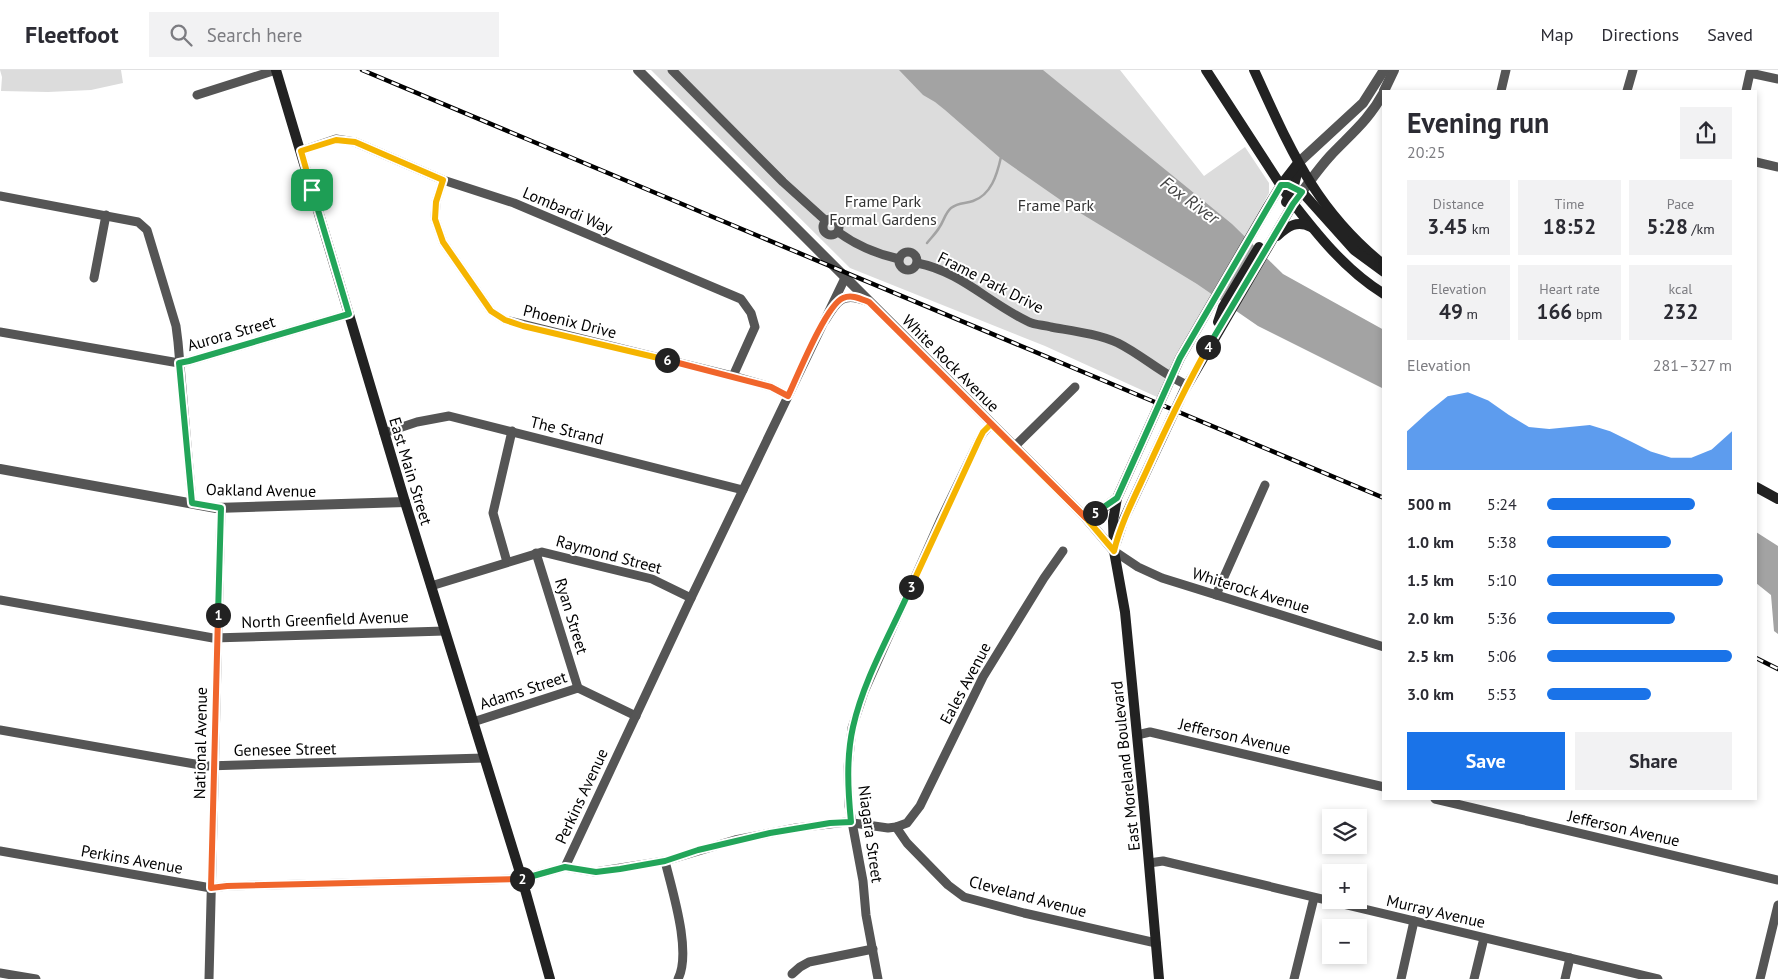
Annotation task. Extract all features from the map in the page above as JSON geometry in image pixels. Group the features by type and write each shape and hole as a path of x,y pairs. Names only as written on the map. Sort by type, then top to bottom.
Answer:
{"main road":[{"name":"East Main Street","path":"276,70 405,502 522,879 550,979"},
{"path":"1206,70 1291,201 1313,229 1350,267 1372,287 1382,293"},
{"path":"1254,70 1298,163 1309,181 1330,212 1359,244 1382,263"},
{"path":"1298,163 1298,190"},
{"name":"East Moreland Boulevard","path":"1159,979 1125,612 1114,551 1113,525 1117,498 1171,378 1212,301 1281,185 1298,163"},
{"path":"1281,185 1298,190 1354,250 1382,271"},
{"name":"East Moreland Boulevard","path":"1114,551 1124,519 1187,385 1211,343 1227,309 1291,201"},
{"path":"1266,242 1295,224 1301,224 1313,229"},
{"path":"1139,447 1154,454"},
{"path":"1757,488 1778,499"},
{"path":"1086,518 1117,498"}],"street":[{"path":"197,95 276,70"},
{"name":"White Rock Avenue","path":"638,70 1086,518 1114,551"},
{"name":"Frame Park Drive","path":"672,70 783,182 825,220 823,225 826,233 831,235 838,232 872,252 899,260 903,254 911,253 917,259 917,263 948,273 1030,322 1100,337 1118,343 1171,378 1187,385"},
{"path":"1298,163 1363,102 1384,70"},
{"path":"1385,90 1394,70"},
{"path":"1501,90 1506,70"},
{"path":"1627,90 1633,70"},
{"path":"1746,90 1750,71 1778,80"},
{"path":"1291,201 1298,190 1309,181 1331,155 1360,128 1382,95"},
{"name":"Lombardi Way","path":"301,151 336,140 355,142 443,180 514,204 740,299 751,313 755,327 733,376"},
{"path":"1757,162 1778,167"},
{"name":"Phoenix Drive","path":"443,180 436,202 435,219 443,242 491,311 505,320 523,326 733,376 771,387 788,396"},
{"path":"0,196 138,222 147,230 176,326 192,503"},
{"path":"94,278 106,216"},
{"name":"Perkins Avenue","path":"0,851 211,888 227,886 522,879 565,867 691,598 845,278"},
{"path":"825,320 834,304 842,298 852,296 869,302"},
{"name":"Aurora Street","path":"0,332 179,363 349,314"},
{"path":"1014,447 1075,387"},
{"name":"The Strand","path":"384,432 417,422 449,416 743,490"},
{"name":"Niagara Street","path":"878,979 866,915 863,881 851,822 848,768 856,712 940,521 983,432 991,424"},
{"path":"507,562 493,513 512,432"},
{"name":"Oakland Avenue","path":"0,469 221,508 405,502"},
{"path":"1216,595 1265,485"},
{"name":"National Avenue","path":"209,979 221,508"},
{"name":"Eales Avenue","path":"896,827 907,823 914,816 983,677 1044,578 1063,551"},
{"name":"Whiterock Avenue","path":"1114,551 1138,568 1162,578 1382,646"},
{"name":"Raymond Street","path":"431,586 542,552 652,579 691,598"},
{"name":"Ryan Street","path":"536,553 578,688"},
{"name":"North Greenfield Avenue","path":"0,600 217,638 445,631"},
{"name":"Adams Street","path":"473,722 578,688 636,716"},
{"name":"Genesee Street","path":"0,730 206,766 484,758"},
{"name":"Jefferson Avenue","path":"1137,735 1150,732 1382,787"},
{"name":"Jefferson Avenue","path":"1439,800 1778,880"},
{"path":"565,867 596,872 665,861 698,850 770,833 830,823 851,822 879,827 896,827"},
{"name":"Cleveland Avenue","path":"896,827 907,843 948,885 964,897 1156,943"},
{"path":"665,861 683,947 683,964 678,979"},
{"name":"Murray Avenue","path":"1149,863 1163,861 1658,979"},
{"path":"1294,979 1314,898"},
{"path":"1760,979 1778,905"},
{"path":"1401,979 1414,921"},
{"path":"1474,979 1484,938"},
{"path":"792,974 809,962 873,949"},
{"path":"1565,979 1570,958"},
{"path":"0,972 36,979"}],"green space":[{"path":"0,70 121,70 123,83 91,90 48,92 1,91 2,77"},
{"name":"Frame Park","path":"651,70 1120,70 1204,176 1245,147 1269,183 1269,193 1157,397 1045,346 850,268"}],"water":[{"name":"Fox River","path":"899,70 1043,70 1232,224 1283,274 1382,329 1382,388 1258,326 1197,284 1072,208 999,157 945,110 923,95"},
{"path":"1757,533 1778,546 1778,634 1774,631 1771,595 1757,584"}],"waterway":[{"path":"927,243 938,230 951,208 979,198 989,189 1001,157"}],"railway":[{"path":"362,70 1382,497"},
{"path":"1757,658 1778,669"}],"route":[{"path":"312,190 301,151 336,140 355,142 443,180 436,202 435,219 443,242 491,311 505,320 523,326 733,376 771,387 788,396 834,304 846,297 852,296 862,299 869,302 1086,518 1117,498 1180,358 1281,185 1294,187 1302,192 1269,243 1184,391 1124,519 1114,551 1086,518 1054,487 991,424 983,432 940,521 856,712 849,749 848,768 851,822 830,823 770,833 735,840 665,861 596,872 565,867 522,879 227,886 211,888 221,508 192,503 179,363 349,314 312,190"}],"park label":[{"name":"Frame Park Formal Gardens","path":"883,210"}]}
